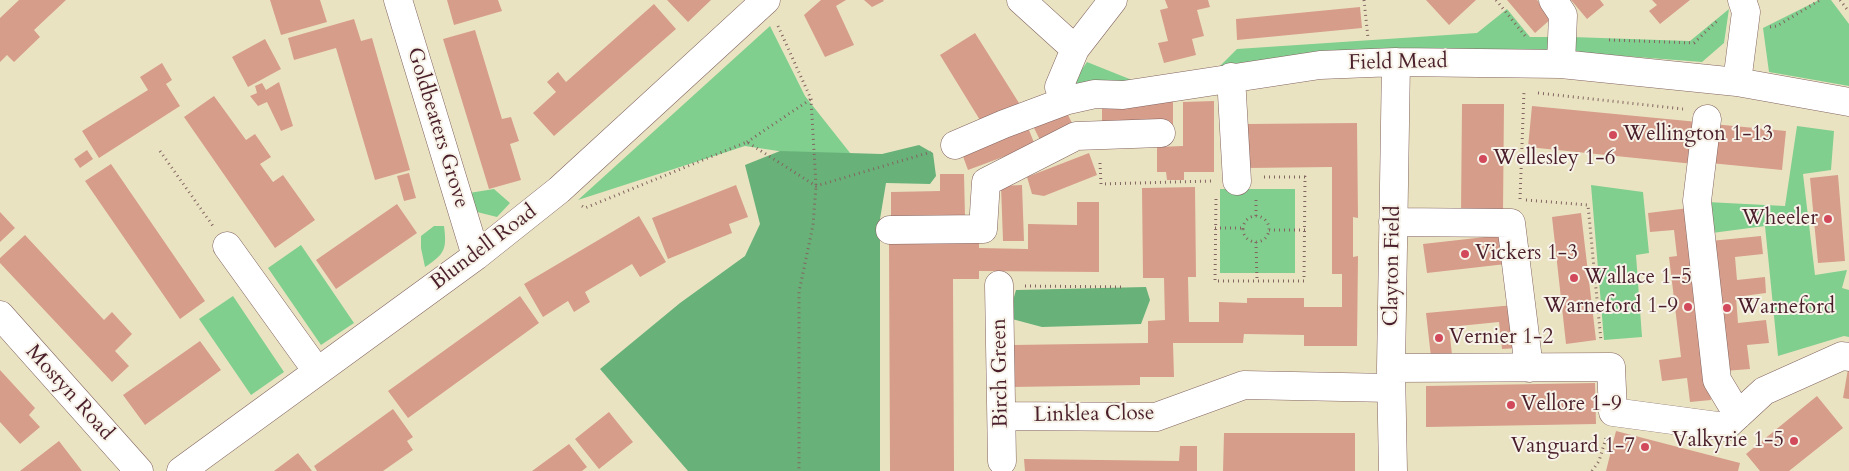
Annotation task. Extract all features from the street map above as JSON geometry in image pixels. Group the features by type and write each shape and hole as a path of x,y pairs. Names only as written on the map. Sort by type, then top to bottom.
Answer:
{"street":[{"name":"Goldbeaters Grove","path":"398,0 476,256"},
{"path":"1021,0 1075,48"},
{"path":"1058,87 1075,48 1113,0"},
{"path":"1553,0 1563,14 1561,51"},
{"path":"1737,82 1746,12 1742,0"},
{"name":"Blundell Road","path":"181,471 476,256 559,190 770,9"},
{"name":"Field Mead","path":"955,145 1004,124 1077,98 1095,94 1123,95 1231,77 1320,65 1561,51 1849,102"},
{"name":"Clayton Field","path":"1393,471 1391,378 1396,62"},
{"path":"1227,181 1231,77"},
{"path":"1698,114 1697,201 1717,380 1738,415"},
{"path":"890,230 983,230 986,182 1076,136 1161,133"},
{"path":"1393,222 1516,211 1528,368"},
{"path":"227,246 317,371"},
{"name":"Birch Green","path":"1000,285 1002,461"},
{"name":"Mostyn Road","path":"0,315 139,471"},
{"path":"1604,368 1610,367 1613,412 1725,427 1764,391 1842,356 1849,357"},
{"name":"Linklea Close","path":"1002,416 1156,417 1244,385 1391,378 1528,368 1604,368"}],"path":[{"path":"1364,0 1368,41"},
{"path":"1496,0 1527,38 1561,51 1694,43 1719,18"},
{"path":"1743,30 1777,26 1820,0"},
{"path":"1840,0 1849,12"},
{"path":"770,9 811,99 816,186 813,224 799,292 799,471"},
{"path":"1604,368 1588,205 1516,211 1523,91 1698,114"},
{"path":"559,190 585,208 747,142 811,99"},
{"path":"1098,136 1101,184 1227,181 1256,177 1305,177 1304,281 1215,281 1215,228 1227,181"},
{"path":"747,142 816,186 955,145"},
{"path":"160,151 227,246"},
{"path":"1254,216 1267,221 1269,230 1264,239 1256,242 1246,237 1243,228 1246,220 1254,216"},
{"path":"1215,228 1243,228"},
{"path":"1269,230 1305,230"},
{"path":"1256,242 1257,281"},
{"path":"1000,285 1124,287"},
{"path":"1592,471 1599,461 1613,412"}],"green space":[{"path":"1819,0 1831,0 1849,24 1849,86 1769,72 1763,28"},
{"path":"1507,9 1530,37 1554,37 1555,50 1213,73 1237,49 1477,33"},
{"path":"1729,9 1724,43 1702,62 1571,52 1572,37 1690,41"},
{"path":"770,26 805,96 858,163 745,146 578,200"},
{"path":"1087,62 1142,84 1064,95"},
{"path":"1797,126 1834,131 1831,170 1803,174 1815,275 1847,270 1842,288 1849,290 1849,337 1844,336 1778,356 1765,226 1712,233 1707,202 1785,206"},
{"path":"919,145 933,153 936,176 930,184 886,183 880,219 880,471 688,471 600,369 680,303 745,256 760,224 745,165 780,151 882,154"},
{"path":"1591,185 1643,192 1649,253 1636,255 1642,337 1604,340"},
{"path":"494,189 510,203 497,217 477,212 469,193"},
{"path":"1220,189 1295,189 1295,273 1220,273"},
{"path":"434,226 444,226 445,246 441,254 425,267 421,248 421,236"},
{"path":"301,245 354,323 321,345 268,268"},
{"path":"1146,287 1150,300 1141,324 1042,327 1012,319 1012,304 1016,290"},
{"path":"233,296 284,372 251,395 199,319"}],"building":[{"path":"19,0 66,0 34,30 40,37 14,62 7,55 0,62 0,18"},
{"path":"270,0 320,0 327,22 281,35"},
{"path":"447,0 498,0 502,11 454,25"},
{"path":"667,0 711,0 688,22"},
{"path":"821,0 846,0 836,6 854,45 825,57 804,15"},
{"path":"864,0 883,0 884,1 872,7"},
{"path":"1165,0 1208,0 1210,7 1197,10 1204,36 1192,39 1196,55 1164,63 1158,43 1168,41 1160,10 1168,8"},
{"path":"1426,0 1476,0 1449,25"},
{"path":"1507,0 1537,0 1552,18 1535,33"},
{"path":"1571,0 1600,0 1604,5 1587,19"},
{"path":"1652,0 1690,0 1660,24 1649,11 1657,5"},
{"path":"654,4 676,29 554,136 533,113 556,92 547,82 558,72 566,82"},
{"path":"1360,7 1362,28 1237,40 1236,19"},
{"path":"354,19 361,41 372,38 410,170 375,180 336,48 294,60 288,38"},
{"path":"475,30 502,119 511,117 519,141 510,144 521,180 489,189 443,39"},
{"path":"975,33 1019,103 983,125 940,55"},
{"path":"265,39 281,69 248,87 232,57"},
{"path":"162,63 172,80 166,84 180,106 99,158 82,131 148,90 140,77"},
{"path":"279,82 293,126 281,131 267,102 258,106 250,96 257,93 255,86 262,83 266,90"},
{"path":"214,96 246,140 255,134 271,157 260,164 273,182 283,175 315,220 275,248 184,117"},
{"path":"1214,101 1214,172 1184,172 1184,180 1167,180 1166,172 1157,172 1157,147 1183,146 1183,102"},
{"path":"1102,102 1173,102 1173,125 1102,126"},
{"name":"Wellesley 1-6","path":"1462,104 1504,104 1503,213 1461,213"},
{"name":"Wellington 1-13","path":"1532,106 1698,122 1694,164 1528,147"},
{"path":"1066,111 1074,127 1041,142 1033,126"},
{"path":"1357,123 1358,218 1353,217 1353,257 1358,256 1357,346 1304,346 1304,335 1244,334 1243,343 1173,343 1174,377 1140,377 1140,385 1012,387 1012,345 1148,343 1148,321 1165,320 1164,278 1143,278 1142,188 1195,187 1196,277 1188,277 1189,322 1219,322 1219,302 1247,303 1247,298 1304,298 1304,307 1342,307 1342,274 1332,274 1332,167 1247,168 1247,124"},
{"path":"1713,124 1786,131 1782,170 1710,163"},
{"path":"1027,125 1035,145 968,170 961,151"},
{"path":"87,150 93,159 80,168 74,159"},
{"path":"1089,153 1097,175 1044,196 1032,194 1027,177"},
{"path":"111,164 205,301 180,319 85,181"},
{"path":"409,173 416,198 404,201 397,176"},
{"path":"940,174 964,174 965,217 891,218 891,192 940,191"},
{"name":"Wheeler","path":"1838,175 1845,261 1818,263 1810,178"},
{"path":"736,185 748,217 729,224 732,233 668,259 652,218"},
{"path":"1022,185 1024,241 1003,241 1001,186"},
{"path":"1077,202 1099,202 1099,272 979,271 979,279 953,279 954,471 890,471 889,240 979,240 979,248 1028,249 1028,224 1077,225"},
{"path":"397,204 417,233 336,289 316,260"},
{"name":"Warneford 1-9","path":"1689,208 1711,400 1690,402 1687,378 1662,381 1659,360 1681,357 1669,257 1677,256 1674,230 1650,232 1648,213"},
{"path":"0,212 15,228 0,242"},
{"name":"Wallace 1-5","path":"1581,213 1596,340 1566,344 1552,217"},
{"path":"639,216 666,262 640,277 632,264 585,292 590,302 574,312 568,301 543,317 524,284"},
{"path":"25,235 104,320 112,312 132,334 115,351 129,366 112,382 0,263 0,258"},
{"name":"Vickers 1-3","path":"1503,235 1506,264 1427,273 1423,244"},
{"name":"Warneford","path":"1761,236 1763,254 1735,257 1737,280 1765,277 1766,293 1736,297 1738,323 1766,320 1769,343 1747,345 1750,369 1724,371 1710,241"},
{"path":"520,296 539,323 408,418 388,391"},
{"name":"Vernier 1-2","path":"1514,305 1519,348 1502,349 1499,322 1449,327 1452,355 1431,357 1426,313"},
{"path":"200,341 221,370 145,425 123,395"},
{"path":"1849,369 1849,399 1843,398"},
{"path":"0,370 35,408 29,415 40,427 20,444 0,422"},
{"name":"Vellore 1-9","path":"1595,383 1596,424 1426,427 1426,386"},
{"name":"Valkyrie 1-5","path":"1817,396 1843,428 1789,471 1760,471 1746,454"},
{"path":"393,409 413,437 407,441 413,450 383,471 317,471 314,466"},
{"path":"609,412 633,442 599,469 575,439"},
{"name":"Vanguard 1-7","path":"1616,431 1740,463 1738,471 1606,471"},
{"path":"1224,433 1355,433 1355,471 1223,471"},
{"path":"59,441 82,471 20,471"},
{"path":"569,444 587,467 582,471 532,471"},
{"path":"1180,446 1197,446 1197,471 1025,471 1024,459 1179,461"},
{"path":"298,453 312,471 274,471"}],"place":[{"name":"Wellington 1-13","path":"1613,135"},
{"name":"Wellesley 1-6","path":"1483,159"},
{"name":"Wheeler","path":"1828,219"},
{"name":"Vickers 1-3","path":"1465,254"},
{"name":"Wallace 1-5","path":"1574,278"},
{"name":"Warneford 1-9","path":"1688,307"},
{"name":"Warneford","path":"1727,308"},
{"name":"Vernier 1-2","path":"1439,338"},
{"name":"Vellore 1-9","path":"1511,405"},
{"name":"Valkyrie 1-5","path":"1794,441"},
{"name":"Vanguard 1-7","path":"1645,447"}]}
